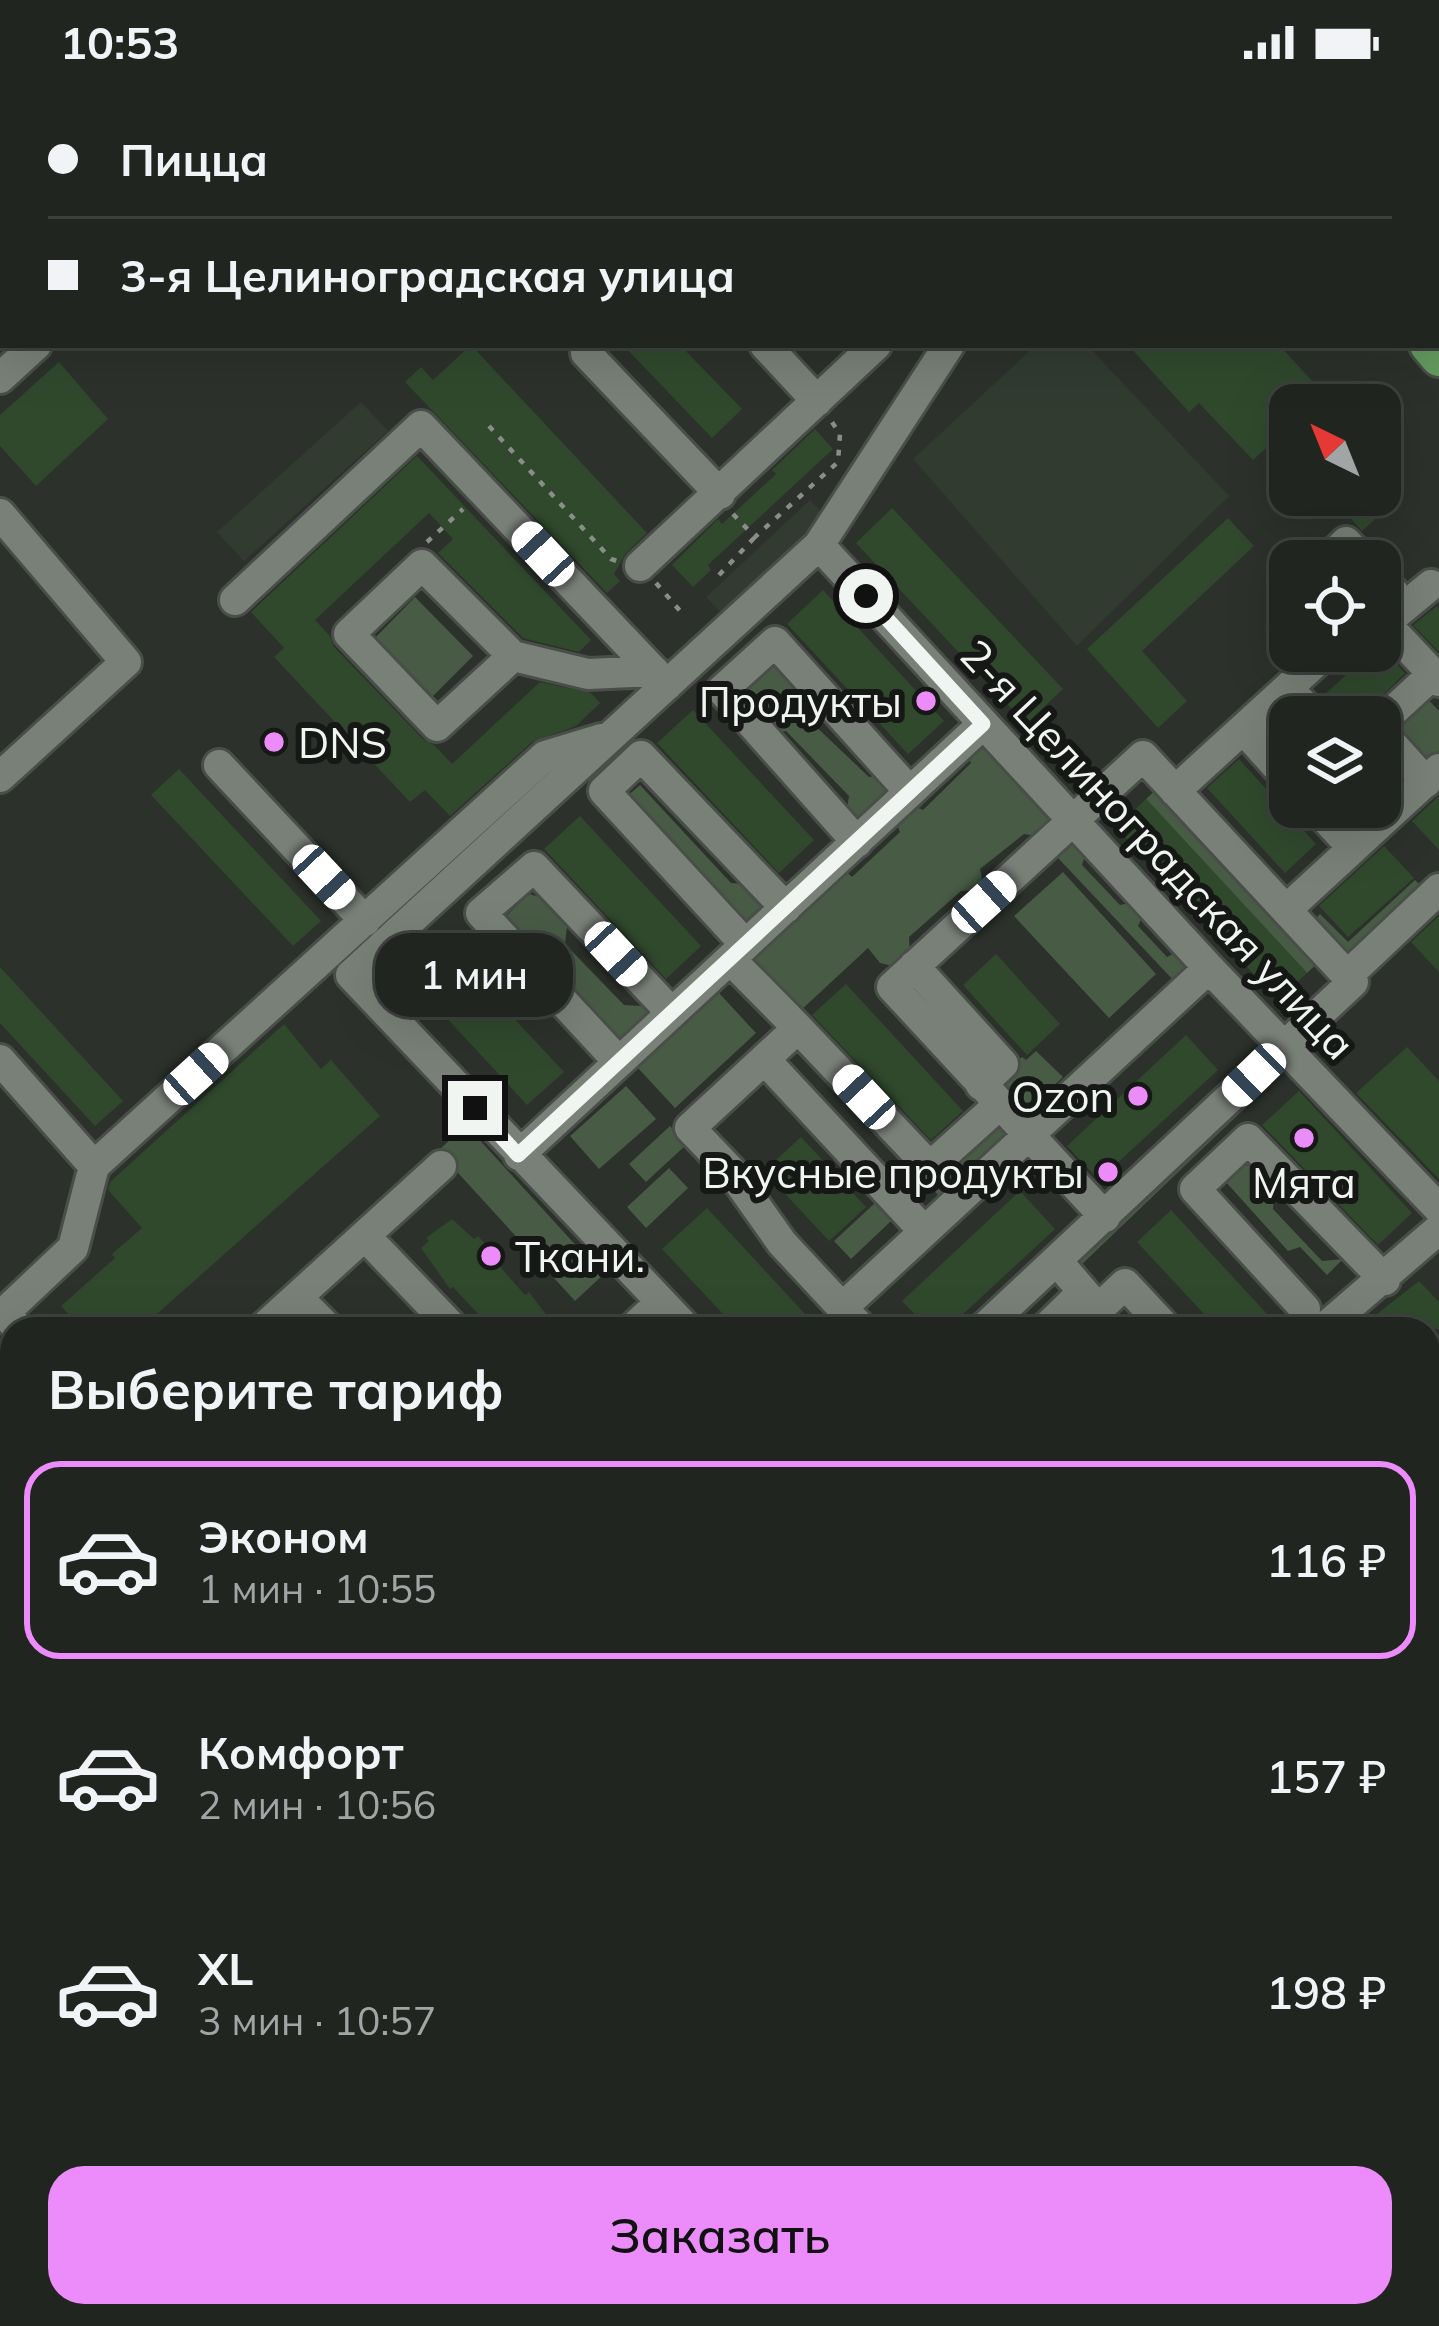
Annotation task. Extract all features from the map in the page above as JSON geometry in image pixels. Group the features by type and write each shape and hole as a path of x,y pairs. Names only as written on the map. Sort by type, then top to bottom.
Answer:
{"street":[{"path":"0,378 33,348"},
{"path":"768,348 818,401"},
{"path":"640,566 873,348"},
{"path":"675,1317 351,975 611,736 660,678 819,545 947,348"},
{"path":"586,353 720,494"},
{"path":"235,600 421,425 660,678"},
{"path":"0,514 126,662 0,777"},
{"name":"2-я Целиноградская улица","path":"819,545 1209,968 1439,1209"},
{"path":"513,656 437,726 349,634 422,566 513,656 588,674 660,678"},
{"path":"1401,709 1436,678 1385,623 1431,585"},
{"path":"857,842 722,689 775,642 910,792"},
{"path":"1175,791 1305,672"},
{"path":"518,1155 983,724"},
{"path":"1269,727 1254,741 1269,752"},
{"path":"6,1310 73,1248 94,1166 545,756 611,736"},
{"path":"1286,910 1432,775 1401,746"},
{"path":"786,908 641,756 604,791 798,1028 930,1167 990,1095"},
{"path":"996,1317 1105,1217 1353,982 1143,756 892,987 1105,1217"},
{"path":"219,765 365,921"},
{"path":"1335,828 1354,848"},
{"path":"618,1061 481,913 534,867 671,1012"},
{"path":"1347,976 1439,889"},
{"path":"853,1317 925,1231 1209,968"},
{"path":"798,1028 690,1128 731,1171 782,1243 851,1317"},
{"path":"0,1060 94,1166"},
{"path":"765,1060 925,1231"},
{"path":"1312,1317 1195,1189 1248,1139 1384,1280"},
{"path":"276,1317 441,1166"},
{"path":"1318,1317 1384,1280 1439,1229"},
{"path":"365,1236 443,1317"},
{"path":"1057,1261 1092,1310 1125,1284 1156,1317"},
{"path":"298,1298 317,1317"},
{"path":"645,1317 661,1302"}],"path":[{"path":"719,575 838,462 839,434 818,401"},
{"path":"489,426 611,559 640,566 681,612"},
{"path":"422,566 416,553 482,490"},
{"path":"720,494 755,537"}],"shaded area":[{"path":"1033,348 1090,348 1229,496 1077,646 913,459"},
{"path":"361,402 388,431 244,561 217,532"},
{"path":"810,500 825,516 721,613 706,597"}],"green space":[{"path":"415,597 473,656 427,702 370,643"},
{"path":"767,666 785,667 813,694 809,720 869,777 886,774 894,785 864,818 846,814 849,796 786,731 770,734 740,700 742,689"},
{"path":"1424,695 1439,711 1439,755 1427,767 1401,737 1401,717"},
{"path":"977,737 1051,808 1047,825 1036,835 1024,834 980,869 982,879 976,890 961,891 909,937 910,958 898,967 880,963 868,948 799,1012 750,961 750,945 841,867 852,877 900,832 895,820 910,804 923,810 971,763 966,754"},
{"path":"640,785 731,883 746,884 761,899 761,911 746,926 625,798"},
{"path":"1159,787 1321,960 1307,973 1146,799"},
{"path":"1073,844 1087,848 1082,865 1120,905 1129,903 1144,913 1138,926 1167,957 1178,951 1195,967 1176,983 1058,858"},
{"path":"1063,872 1156,974 1109,1018 1014,916"},
{"path":"1415,880 1424,889 1349,958 1313,921 1320,914 1348,942"},
{"path":"529,894 540,897 567,927 565,944 624,1005 642,1006 648,1013 646,1021 618,1045 606,1040 606,1024 547,961 530,960 503,929 506,916"},
{"path":"719,993 756,1033 675,1108 638,1068"},
{"path":"1036,1051 1063,1077 1046,1093 1049,1104 1032,1122 1001,1088 1006,1071"},
{"path":"1287,1068 1079,1267 1080,1253 1272,1071"},
{"path":"626,1086 656,1119 599,1169 570,1136"},
{"path":"999,1123 1010,1136 988,1164 977,1160 938,1195 928,1183 988,1124"},
{"path":"466,1125 603,1275 575,1301 438,1151"},
{"path":"670,1126 687,1144 646,1182 629,1164"},
{"path":"1241,1164 1256,1167 1275,1189 1273,1209 1322,1261 1343,1259 1327,1275 1300,1247 1288,1251 1225,1181"},
{"path":"669,1168 688,1188 646,1228 627,1207"},
{"path":"875,1203 891,1221 851,1259 834,1241"}],"building":[{"path":"468,348 474,348 647,533 626,553 614,574 620,581 607,593 405,382 421,367 433,380"},
{"path":"626,348 683,348 742,409 712,438"},
{"path":"1131,348 1282,348 1315,384 1269,384 1269,445 1253,460 1199,403 1189,412"},
{"path":"59,362 108,419 36,486 0,446 0,415"},
{"path":"815,429 833,449 708,565 711,570 693,587 672,565 718,519 722,524 776,474 772,470"},
{"path":"417,456 591,640 579,652 523,638 438,553 453,539 429,513 315,620 334,647 452,764 540,682 591,693 600,703 576,726 532,742 450,816 425,790 410,802 274,657 284,648 251,612"},
{"path":"892,508 1063,689 1026,724 856,543"},
{"path":"1349,516 1379,516 1362,531"},
{"path":"1228,518 1254,546 1142,651 1187,701 1158,728 1087,649"},
{"path":"823,590 944,721 908,754 787,624"},
{"path":"1439,608 1439,652 1413,625"},
{"path":"1401,669 1405,673 1382,696 1325,694 1350,672"},
{"path":"693,710 814,840 779,873 657,743"},
{"path":"1239,759 1269,792 1269,828 1302,828 1316,844 1285,873 1207,788"},
{"path":"179,769 321,921 293,946 151,795"},
{"path":"1439,796 1439,850 1412,821"},
{"path":"1146,799 1307,973 1278,1000 1116,827"},
{"path":"580,816 701,946 666,979 544,849"},
{"path":"1384,846 1414,878 1348,937 1319,906"},
{"path":"1439,916 1439,972 1411,942"},
{"path":"442,941 564,1072 527,1105 407,975"},
{"path":"996,954 1060,1024 1027,1055 963,985"},
{"path":"0,967 123,1101 95,1126 0,1023"},
{"path":"846,984 963,1111 931,1140 812,1015"},
{"path":"284,1024 321,1069 331,1060 380,1116 154,1317 71,1317 61,1306 142,1228 108,1190 110,1182"},
{"path":"1186,1035 1218,1070 1099,1180 1067,1146"},
{"path":"1407,1047 1439,1081 1439,1179 1356,1093"},
{"path":"1299,1091 1412,1213 1378,1245 1262,1125"},
{"path":"801,1137 866,1207 829,1241 764,1171"},
{"path":"1020,1191 1055,1229 960,1317 917,1317 902,1301"},
{"path":"707,1208 808,1317 726,1317 662,1249"},
{"path":"1171,1210 1270,1317 1207,1317 1137,1242"},
{"path":"452,1219 474,1239 478,1236 548,1317 481,1317 450,1289 421,1248 429,1241 426,1238"},
{"path":"1419,1281 1439,1302 1439,1317 1377,1314"}],"place":[{"name":"Продукты","path":"926,701"},
{"name":"DNS","path":"274,742"},
{"name":"Ozon","path":"1138,1096"},
{"name":"Мята","path":"1304,1138"},
{"name":"Вкусные продукты","path":"1108,1172"},
{"name":"Ткани.","path":"491,1256"}],"route":[{"path":"475,1108 518,1155 983,724 866,596"}]}
